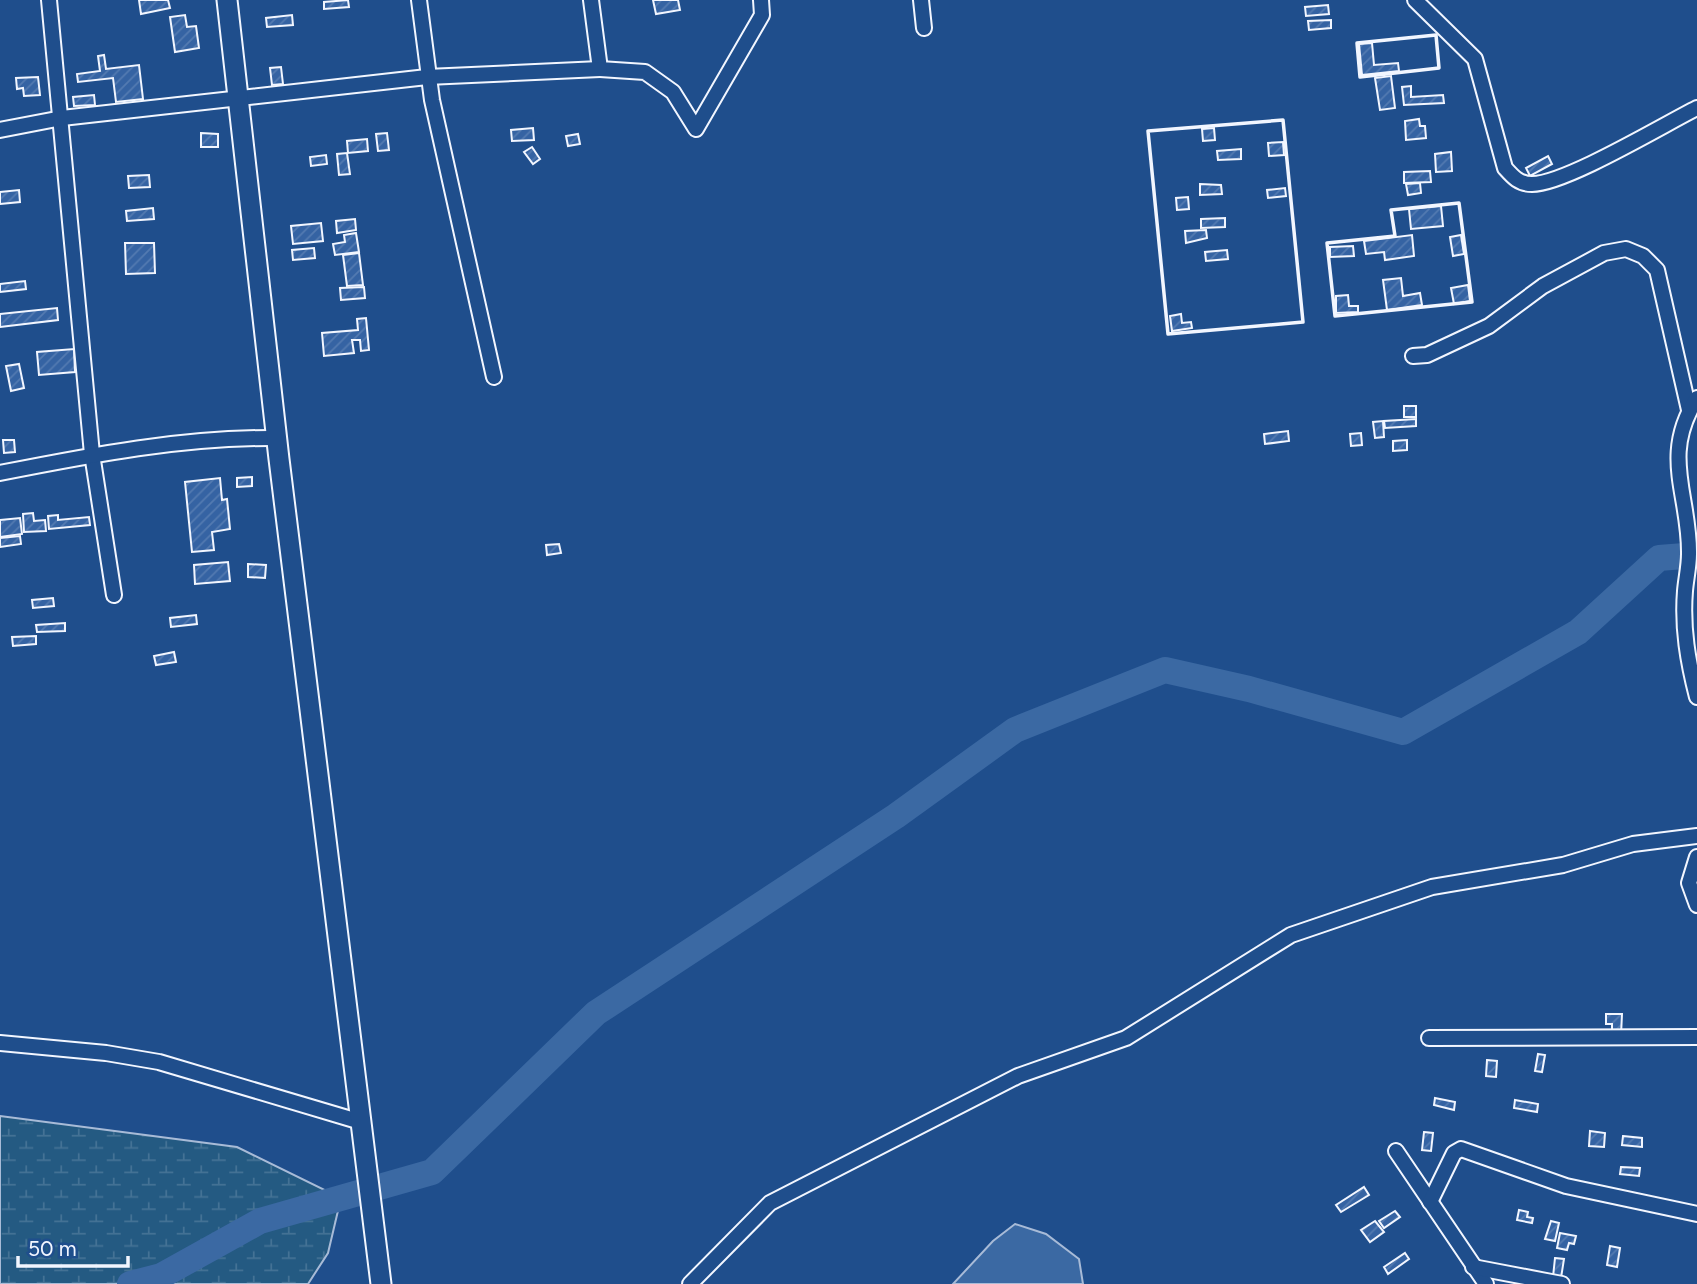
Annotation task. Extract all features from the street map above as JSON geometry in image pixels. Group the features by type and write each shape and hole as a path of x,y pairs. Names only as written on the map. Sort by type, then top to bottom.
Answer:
{"street":[{"path":"49,0 92,454 114,595"},
{"path":"227,0 277,438 381,1284"},
{"path":"419,0 428,77 494,377"},
{"path":"591,0 600,69"},
{"path":"0,130 62,118 428,77 600,69 645,72 673,92 696,129 762,15 761,0"},
{"path":"921,0 924,28"},
{"path":"1415,0 1475,59 1505,168 1518,181 1533,184 1562,177 1697,108"},
{"path":"1413,356 1427,355 1489,326 1543,286 1604,253 1626,249 1643,256 1657,270 1693,404 1678,447 1678,482 1684,506 1689,555 1684,593 1686,658 1697,697"},
{"path":"0,473 92,454 234,437 277,438"},
{"path":"690,1284 770,1203 1018,1076 1126,1038 1291,935 1432,887 1563,865 1633,844 1697,836"},
{"path":"1697,857 1689,883 1697,905"},
{"path":"1429,1038 1697,1037"},
{"path":"0,1043 106,1053 159,1062 361,1122"},
{"path":"1430,1202 1454,1153 1461,1149 1566,1186 1697,1214"},
{"path":"1396,1152 1486,1284"},
{"path":"1474,1267 1562,1284"}],"green space":[{"path":"0,1116 237,1147 341,1198 328,1253 308,1284 0,1284"}],"shaded area":[{"path":"1015,1224 1046,1234 1079,1259 1083,1284 953,1284 993,1241"}],"building":[{"path":"139,0 168,0 170,8 141,14"},
{"path":"348,0 349,7 324,9 324,2"},
{"path":"653,0 678,0 680,10 656,14"},
{"path":"1328,5 1329,14 1306,16 1305,7"},
{"path":"185,15 187,27 196,26 199,48 175,52 170,17"},
{"path":"292,15 293,25 267,27 266,18"},
{"path":"1331,20 1331,28 1309,30 1308,21"},
{"path":"1372,43 1374,65 1398,63 1399,71 1362,75 1359,44"},
{"path":"104,55 106,69 139,65 143,99 116,102 113,78 78,82 77,74 100,71 98,56"},
{"path":"281,67 283,84 272,85 270,68"},
{"path":"1391,76 1395,108 1380,110 1375,78"},
{"path":"38,77 40,95 24,96 23,88 17,89 16,78"},
{"path":"1411,86 1411,97 1443,95 1444,103 1404,105 1402,87"},
{"path":"94,95 95,105 74,106 73,97"},
{"path":"1419,119 1420,126 1425,126 1426,138 1406,140 1405,121"},
{"path":"533,128 534,140 512,141 511,130"},
{"path":"1214,128 1215,140 1203,141 1202,129"},
{"path":"201,133 218,134 218,147 201,147"},
{"path":"387,133 389,150 378,151 376,134"},
{"path":"578,134 580,144 568,146 566,136"},
{"path":"367,139 368,151 348,153 347,141"},
{"path":"1283,142 1284,155 1269,156 1268,143"},
{"path":"532,147 540,159 533,164 524,152"},
{"path":"1241,149 1241,159 1218,160 1217,151"},
{"path":"1451,152 1452,171 1436,172 1435,154"},
{"path":"347,153 350,174 339,175 337,154"},
{"path":"326,155 327,164 311,166 310,157"},
{"path":"1548,156 1552,164 1530,176 1526,168"},
{"path":"1430,171 1431,182 1404,183 1404,172"},
{"path":"149,175 150,187 129,188 128,176"},
{"path":"1420,183 1421,193 1408,195 1406,184"},
{"path":"1200,184 1221,185 1222,194 1200,195"},
{"path":"1285,188 1286,196 1268,198 1267,190"},
{"path":"19,190 20,202 0,204 0,192"},
{"path":"1188,197 1189,209 1177,210 1176,198"},
{"path":"1441,206 1443,226 1411,229 1409,209"},
{"path":"153,208 154,219 127,221 126,211"},
{"path":"1225,218 1225,227 1201,228 1201,219"},
{"path":"355,219 356,230 337,233 336,221"},
{"path":"321,223 323,241 293,244 291,226"},
{"path":"1206,230 1207,238 1186,243 1185,231"},
{"path":"356,233 359,252 335,255 333,244 345,242 344,235"},
{"path":"1412,235 1414,256 1385,260 1384,252 1366,254 1364,241"},
{"path":"1461,235 1464,254 1453,256 1450,237"},
{"path":"125,243 154,243 155,273 126,274"},
{"path":"1353,246 1354,256 1330,257 1330,247"},
{"path":"314,248 315,258 293,260 292,250"},
{"path":"1227,250 1228,259 1206,261 1205,252"},
{"path":"359,253 363,285 347,286 343,255"},
{"path":"1401,278 1403,296 1420,293 1422,305 1387,310 1383,280"},
{"path":"25,281 26,289 0,292 0,284"},
{"path":"1468,285 1470,301 1454,304 1451,288"},
{"path":"364,287 365,298 341,300 340,288"},
{"path":"1348,295 1349,306 1358,306 1358,312 1336,313 1336,296"},
{"path":"57,308 58,320 0,327 0,314"},
{"path":"1181,314 1182,323 1191,322 1192,328 1172,331 1170,316"},
{"path":"366,318 369,350 361,351 360,340 352,340 354,353 324,356 322,333 358,330 357,319"},
{"path":"74,349 75,372 39,375 37,352"},
{"path":"19,364 24,388 11,391 6,366"},
{"path":"1404,406 1416,406 1416,417 1404,417"},
{"path":"1416,419 1416,426 1385,428 1384,421"},
{"path":"1383,421 1384,437 1375,438 1373,422"},
{"path":"1288,431 1289,441 1265,444 1264,434"},
{"path":"1361,433 1362,445 1351,446 1350,434"},
{"path":"3,440 14,440 15,452 4,453"},
{"path":"1407,440 1407,450 1393,451 1393,441"},
{"path":"252,477 252,486 237,487 237,478"},
{"path":"220,478 222,500 227,499 230,529 212,532 214,550 192,552 185,482"},
{"path":"33,513 34,521 45,520 46,531 24,532 23,514"},
{"path":"58,515 58,520 89,517 90,525 49,529 48,516"},
{"path":"20,518 22,534 0,537 0,520"},
{"path":"20,536 21,544 0,547 0,538"},
{"path":"559,544 561,553 547,555 546,545"},
{"path":"228,562 230,581 195,584 194,565"},
{"path":"248,564 266,565 265,578 248,577"},
{"path":"53,598 54,606 33,608 32,600"},
{"path":"196,615 197,624 171,627 170,618"},
{"path":"65,623 65,631 37,632 36,625"},
{"path":"36,636 36,644 13,646 12,637"},
{"path":"174,652 176,662 156,665 154,656"},
{"path":"1606,1014 1622,1014 1621,1035 1612,1035 1612,1024 1606,1024"},
{"path":"1538,1054 1545,1055 1542,1072 1535,1071"},
{"path":"1487,1060 1497,1061 1496,1077 1486,1076"},
{"path":"1435,1098 1455,1102 1454,1110 1434,1105"},
{"path":"1515,1100 1538,1104 1537,1112 1514,1108"},
{"path":"1590,1131 1605,1133 1604,1147 1589,1146"},
{"path":"1424,1132 1433,1133 1431,1151 1422,1150"},
{"path":"1623,1136 1642,1138 1642,1147 1622,1145"},
{"path":"1621,1167 1640,1168 1639,1176 1620,1174"},
{"path":"1364,1187 1369,1195 1341,1212 1336,1205"},
{"path":"1519,1210 1528,1212 1527,1217 1533,1218 1532,1223 1517,1220"},
{"path":"1395,1211 1400,1217 1384,1228 1379,1221"},
{"path":"1375,1221 1384,1232 1370,1242 1361,1230"},
{"path":"1551,1221 1559,1223 1555,1241 1545,1239"},
{"path":"1560,1233 1576,1236 1574,1244 1569,1243 1567,1250 1557,1248"},
{"path":"1610,1246 1620,1248 1617,1267 1607,1265"},
{"path":"1405,1253 1409,1259 1388,1274 1384,1267"},
{"path":"1555,1258 1564,1259 1561,1278 1553,1277"}],"waterway":[{"path":"130,1284 161,1276 260,1221 432,1172 596,1013 896,816 1015,730 1165,670 1249,689 1403,732 1578,632 1659,558 1697,555"}],"wall":[{"path":"1436,35 1439,68 1360,77 1357,43 1436,35"},
{"path":"1283,120 1303,322 1168,334 1148,131 1283,120"},
{"path":"1459,203 1472,302 1335,316 1327,243 1395,236 1391,210 1459,203"}]}
